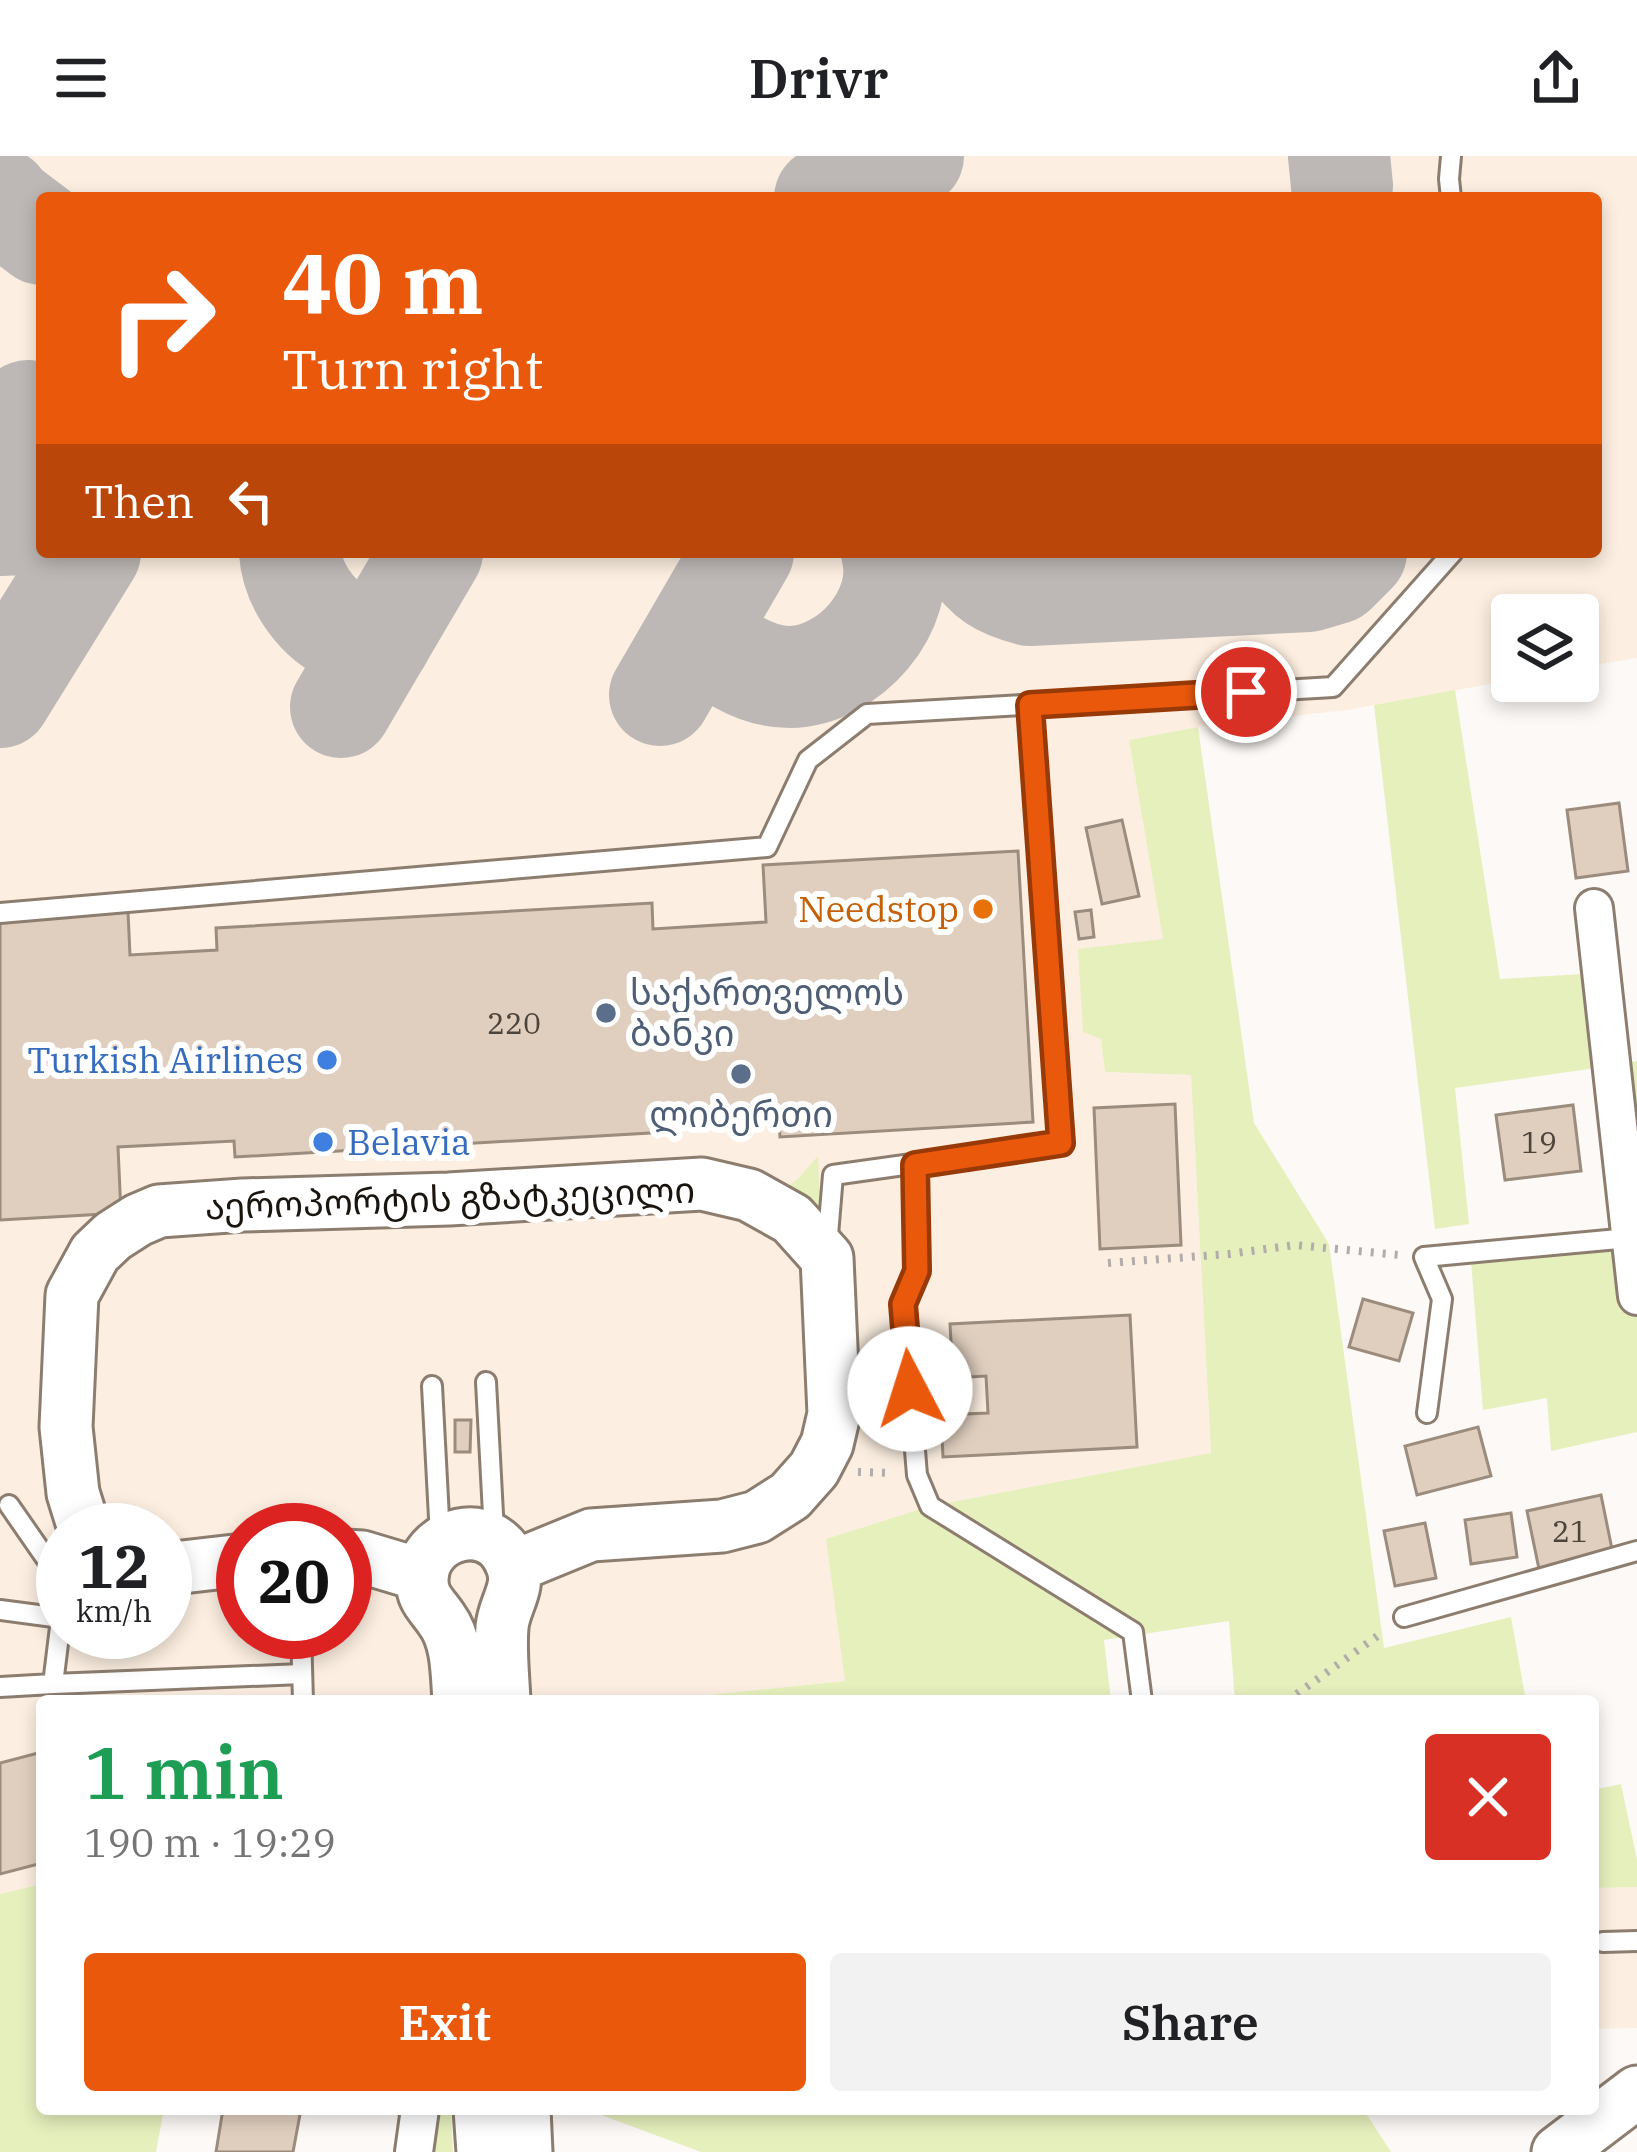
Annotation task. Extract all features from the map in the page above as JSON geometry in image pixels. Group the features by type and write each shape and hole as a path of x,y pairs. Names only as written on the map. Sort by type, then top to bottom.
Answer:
{"street":[{"path":"1594,908 1637,1296"},
{"name":"აეროპორტის გზატკეცილი","path":"76,1503 66,1427 72,1295 95,1253 113,1236 159,1211 701,1184 749,1195 773,1207 792,1220 826,1258"},
{"path":"505,1574 591,1535 722,1526 757,1517 790,1496 814,1469 827,1444 834,1414 826,1258"},
{"path":"458,1695 457,1664 434,1580 448,1539 460,1534 488,1535 505,1574 504,1695"},
{"path":"372,1559 434,1580 467,1628 493,1621 505,1574"},
{"path":"1558,2152 1637,2092"},
{"path":"414,2152 419,2115"},
{"path":"480,2115 483,2152"},
{"path":"524,2115 526,2152"}],"lane":[{"path":"1450,192 1451,156"},
{"path":"0,913 767,847 808,760 867,714 1333,687 1448,558"},
{"path":"826,1258 833,1175 1061,1143 1030,705"},
{"path":"915,1165 917,1271 903,1304 917,1474 923,1490 930,1506 1133,1632 1141,1695"},
{"path":"1426,1413 1442,1299 1424,1257 1629,1238"},
{"path":"486,1382 493,1529 505,1574"},
{"path":"431,1386 441,1532 434,1580"},
{"path":"10,1505 36,1543"},
{"path":"1404,1616 1637,1551"},
{"path":"0,1610 36,1611"},
{"path":"52,1684 55,1659"},
{"path":"302,1659 303,1695"},
{"path":"0,1687 302,1674"},
{"path":"1603,1942 1637,1941"}],"path":[{"path":"1108,1263 1295,1245 1424,1257"},
{"path":"1295,1695 1404,1616"}],"shaded area":[{"path":"0,156 1637,156 1637,658 1599,664 1599,594 1491,594 1491,684 1347,710 1129,740 1164,940 1101,1038 1106,1072 1191,1075 1211,1454 930,1506 826,1539 846,1681 710,1695 36,1695 36,1885 0,1894"},
{"path":"1637,1887 1637,2028 1599,2029 1599,1888"}],"green space":[{"path":"1455,690 1500,979 1601,973 1611,1065 1637,1061 1637,1113 1616,1115 1610,1066 1455,1088 1469,1224 1435,1229 1374,705"},
{"path":"1198,727 1254,1123 1329,1244 1384,1648 1511,1617 1525,1695 1235,1695 1229,1621 1104,1640 1110,1695 709,1695 845,1681 826,1539 930,1506 1211,1453 1191,1075 1105,1072 1101,1039 1083,1032 1078,949 1163,939 1129,740"},
{"path":"818,1156 821,1236 777,1194"},
{"path":"1629,1238 1637,1296 1637,1432 1551,1451 1547,1398 1483,1410 1471,1261"},
{"path":"1621,1784 1637,1860 1637,1887 1599,1888 1599,1789"},
{"path":"36,1885 36,2115 163,2115 156,2152 0,2152 0,1894"},
{"path":"419,2115 451,2115 453,2152 414,2152"},
{"path":"601,2115 1367,2115 1391,2152 701,2152"}],"building":[{"path":"1619,803 1628,871 1576,878 1567,810"},
{"path":"1122,820 1139,896 1102,904 1086,828"},
{"path":"1018,851 1033,1122 780,1137 778,1107 666,1114 667,1132 235,1157 234,1141 118,1147 121,1213 0,1220 0,919 128,912 130,955 217,950 216,928 652,903 653,929 766,922 763,865"},
{"path":"1091,910 1094,937 1079,939 1075,912"},
{"path":"1175,1104 1181,1245 1100,1249 1094,1108"},
{"path":"1573,1105 1581,1171 1505,1180 1496,1115"},
{"path":"1363,1299 1413,1313 1399,1361 1349,1347"},
{"path":"1130,1315 1137,1447 943,1457 941,1415 988,1413 986,1376 953,1378 950,1324"},
{"path":"455,1420 471,1420 470,1452 455,1452"},
{"path":"1478,1427 1491,1476 1417,1495 1405,1446"},
{"path":"1601,1495 1613,1554 1539,1569 1527,1511"},
{"path":"1511,1513 1517,1557 1471,1564 1465,1520"},
{"path":"1425,1523 1436,1578 1395,1586 1384,1531"},
{"path":"36,1754 36,1865 0,1874 0,1763"},
{"path":"222,2115 300,2115 293,2152 216,2152"}],"taxiway":[{"path":"838,192 913,156"},
{"path":"1339,156 1342,186"},
{"path":"0,199 36,229"},
{"path":"0,525 24,524 28,411"},
{"path":"0,697 86,558"},
{"path":"291,558 300,587 322,617 347,633 380,641"},
{"path":"341,707 428,558"},
{"path":"660,695 740,558"},
{"path":"697,632 751,669 776,676 812,674 852,653 869,636 891,596 893,558"},
{"path":"973,558 994,581 1030,595 1308,581 1335,573 1350,558"}],"place":[{"name":"Needstop","path":"983,909"},
{"name":"საქართველოს ბანკი","path":"606,1013"},
{"name":"Turkish Airlines","path":"327,1060"},
{"name":"ლიბერთი","path":"741,1074"},
{"name":"Belavia","path":"323,1142"}],"route":[{"path":"910,1389 903,1304 917,1271 915,1165 1061,1143 1030,705 1246,692"}]}
